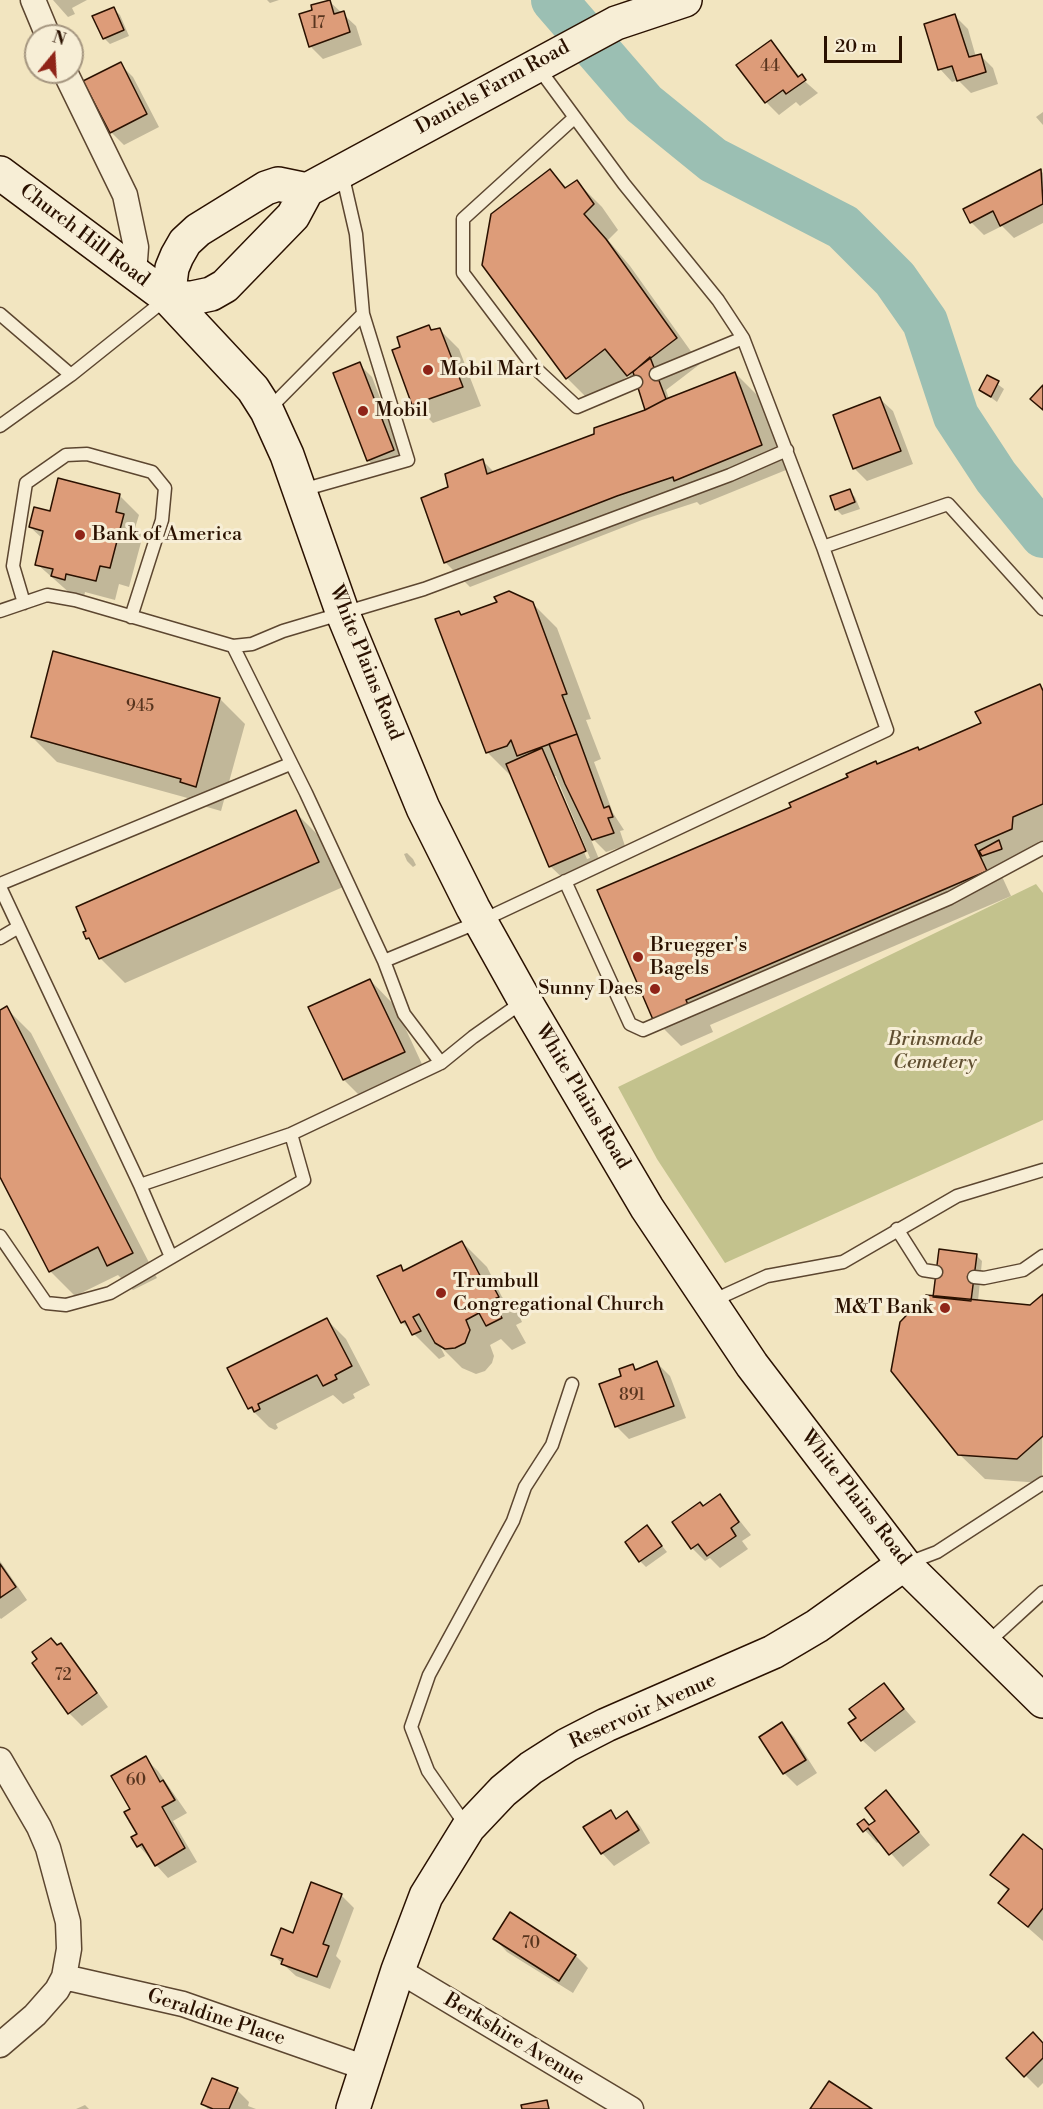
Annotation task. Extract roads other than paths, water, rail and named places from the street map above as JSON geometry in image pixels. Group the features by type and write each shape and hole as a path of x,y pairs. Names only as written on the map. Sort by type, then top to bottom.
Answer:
{"main road":[{"name":"Daniels Farm Road","path":"307,190 565,48 644,8"},
{"name":"Church Hill Road","path":"0,173 168,298"},
{"path":"278,184 307,190 293,216 225,285 211,294 192,298 168,298 172,268 177,256 185,242 198,230 266,188 278,184"},
{"name":"White Plains Road","path":"168,298 233,366 267,411 301,490 343,614 423,808 525,1001 647,1208 752,1365 904,1564 1043,1701"},
{"name":"Reservoir Avenue","path":"353,2109 398,1970 426,1896 468,1828 503,1791 531,1768 567,1745 606,1725 774,1652 818,1626 904,1564"}],"street":[{"path":"33,0 43,24"},
{"path":"71,84 125,195 136,247 134,273"},
{"path":"0,1760 39,1827 55,1869 68,1922 69,1949 64,1977 48,2001 0,2045"},
{"name":"Berkshire Avenue","path":"398,1970 631,2109"},
{"name":"Geraldine Place","path":"64,1977 183,2004 366,2068"}],"lane":[{"path":"384,961 481,921 887,730 823,547 743,338 712,292 574,118 536,65"},
{"path":"574,118 463,219 463,273 534,367 577,407 636,382"},
{"path":"301,490 408,460 363,314 356,234 341,171"},
{"path":"0,426 71,375 168,298"},
{"path":"0,314 71,375"},
{"path":"267,411 363,314"},
{"path":"656,374 743,338"},
{"path":"0,611 47,595 75,600 233,646 252,644 283,631 424,589 551,543 720,479 787,450"},
{"path":"24,603 13,566 26,483 66,455 87,454 152,471 165,488 162,519 131,617"},
{"path":"823,547 948,504 1043,609"},
{"path":"233,646 306,793 384,961 404,1014 441,1063"},
{"path":"171,1257 140,1185 17,928 0,886 290,764"},
{"path":"565,881 630,1024 643,1030 950,898 1043,848"},
{"path":"0,938 17,928"},
{"path":"140,1185 291,1134 441,1063 473,1037 525,1001"},
{"path":"0,1236 46,1303 66,1305 110,1293 304,1180 291,1134"},
{"path":"709,1302 767,1276 843,1262 957,1196 1043,1170"},
{"path":"897,1229 923,1270 936,1272"},
{"path":"974,1277 984,1278 1023,1270 1043,1256"},
{"path":"468,1828 428,1771 411,1727 429,1675 513,1521 525,1487 552,1445 572,1384"},
{"path":"904,1564 937,1552 1043,1483"},
{"path":"986,1644 1043,1592"}],"waterway":[{"path":"554,0 644,104 713,160 843,227 895,279 925,322 956,416 996,477 1043,535"}],"place":[{"name":"Mobil Mart","path":"428,370"},
{"name":"Mobil","path":"363,411"},
{"name":"Bank of America","path":"80,535"},
{"name":"Bruegger's Bagels","path":"638,957"},
{"name":"Sunny Daes","path":"655,989"},
{"name":"Trumbull Congregational Church","path":"441,1293"},
{"name":"M&T Bank","path":"945,1308"}],"park label":[{"name":"Brinsmade Cemetery","path":"935,1052"}]}
